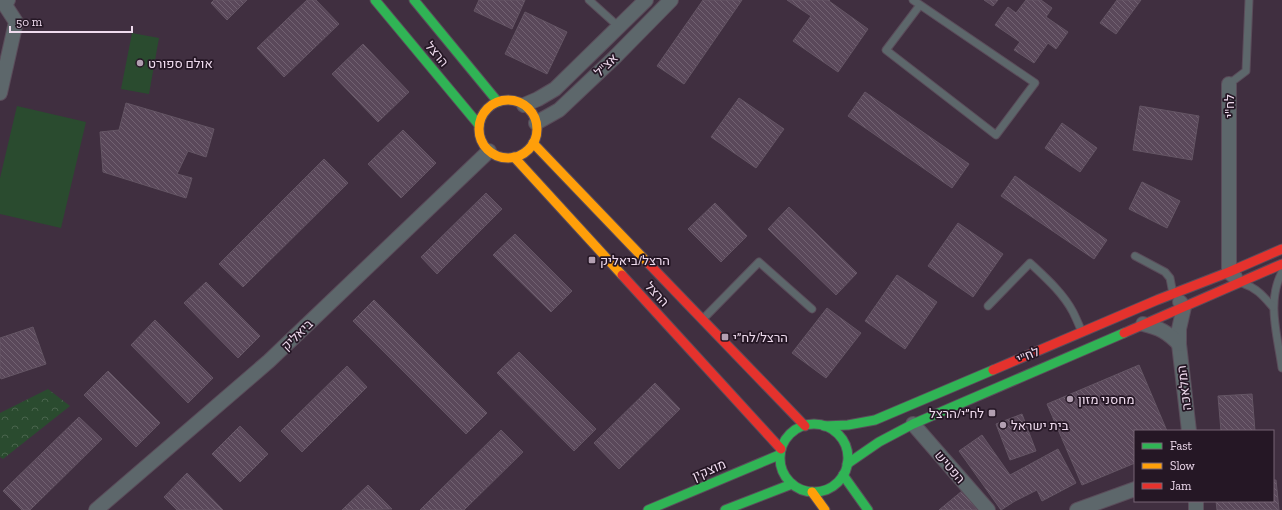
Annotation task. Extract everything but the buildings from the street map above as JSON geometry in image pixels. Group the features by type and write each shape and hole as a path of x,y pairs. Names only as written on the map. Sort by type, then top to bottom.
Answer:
{"street":[{"name":"הרצל","path":"375,0 479,124"},
{"name":"הרצל","path":"414,0 498,102"},
{"name":"אצ\"ל","path":"524,105 538,99 554,89 646,0"},
{"name":"אצ\"ל","path":"536,123 559,110 615,57 671,0"},
{"path":"0,93 16,22 4,3"},
{"name":"לח\"י","path":"1229,84 1229,272"},
{"path":"511,100 524,105 534,116 537,133 533,143 525,152 514,157 496,155 489,151 481,139 479,124 482,117 492,105 498,102 511,100"},
{"name":"הרצל","path":"533,143 805,426"},
{"name":"ביאליק","path":"96,510 269,361 489,151"},
{"name":"הרצל","path":"514,157 780,452"},
{"name":"לח\"י","path":"824,426 848,425 875,420 1282,249"},
{"name":"לח\"י","path":"847,464 868,448 913,424 1282,264"},
{"path":"1229,272 1240,282"},
{"path":"1173,294 1184,307"},
{"name":"המלאכה","path":"1184,307 1179,329 1179,344 1189,430"},
{"path":"1143,324 1161,329 1169,334 1179,344"},
{"name":"הפטיש","path":"913,424 988,510"},
{"path":"805,426 824,426 832,430 840,437 845,446 848,457 847,464 840,480 832,487 822,491 812,492 801,490 784,476 780,466 780,452 786,438 794,430 805,426"},
{"name":"מוצקין","path":"648,510 780,452"},
{"path":"843,475 868,510"},
{"path":"725,510 792,484"},
{"path":"1077,510 1134,488"},
{"path":"812,492 825,510"}],"lane":[{"path":"589,0 619,27"},
{"path":"914,0 1035,83 996,135 886,50 920,5"},
{"path":"1229,84 1246,71 1249,0"},
{"path":"1135,256 1164,272 1170,278 1173,294"},
{"path":"702,320 759,262 812,309"},
{"path":"988,306 1030,263 1052,283 1064,298 1073,311 1082,332"},
{"path":"1282,272 1276,286 1273,307 1282,368"},
{"path":"1240,282 1253,286 1260,291 1273,307"}],"green space":[{"name":"אולם ספורט","path":"132,33 159,38 149,94 121,89"},
{"path":"17,106 86,122 61,228 0,214 0,178"},
{"path":"48,389 70,406 3,459 0,457 0,413"}],"traffic: fast":[{"path":"375,0 479,125"},
{"path":"414,0 498,102"},
{"path":"847,464 879,442 913,424 1124,333"},
{"path":"824,426 848,425 875,420 993,370"},
{"path":"814,424 827,427 838,434 845,445 848,458 845,471 838,482 827,489 814,492 801,489 790,482 783,471 780,458 783,445 790,434 801,427 814,424"},
{"path":"648,510 779,455"},
{"path":"843,475 868,510"},
{"path":"725,510 792,484"}],"traffic: slow":[{"path":"508,100 519,102 532,113 535,118 537,129 535,140 524,153 519,156 508,158 497,156 484,145 481,140 479,129 481,118 492,105 497,102 508,100"},
{"path":"533,143 649,264"},
{"path":"514,157 622,275"},
{"path":"812,492 825,510"}],"traffic: jam":[{"path":"993,370 1157,300 1229,272 1282,249"},
{"path":"649,264 805,426"},
{"path":"1124,333 1282,264"},
{"path":"622,275 781,449"}],"place":[{"name":"אולם ספורט","path":"140,63"},
{"name":"הרצל/ביאליק","path":"592,260"},
{"name":"הרצל/לח״י","path":"725,337"},
{"name":"מחסני מזון","path":"1070,399"},
{"name":"לח״י/הרצל","path":"992,413"},
{"name":"בית ישראל","path":"1003,425"}]}
